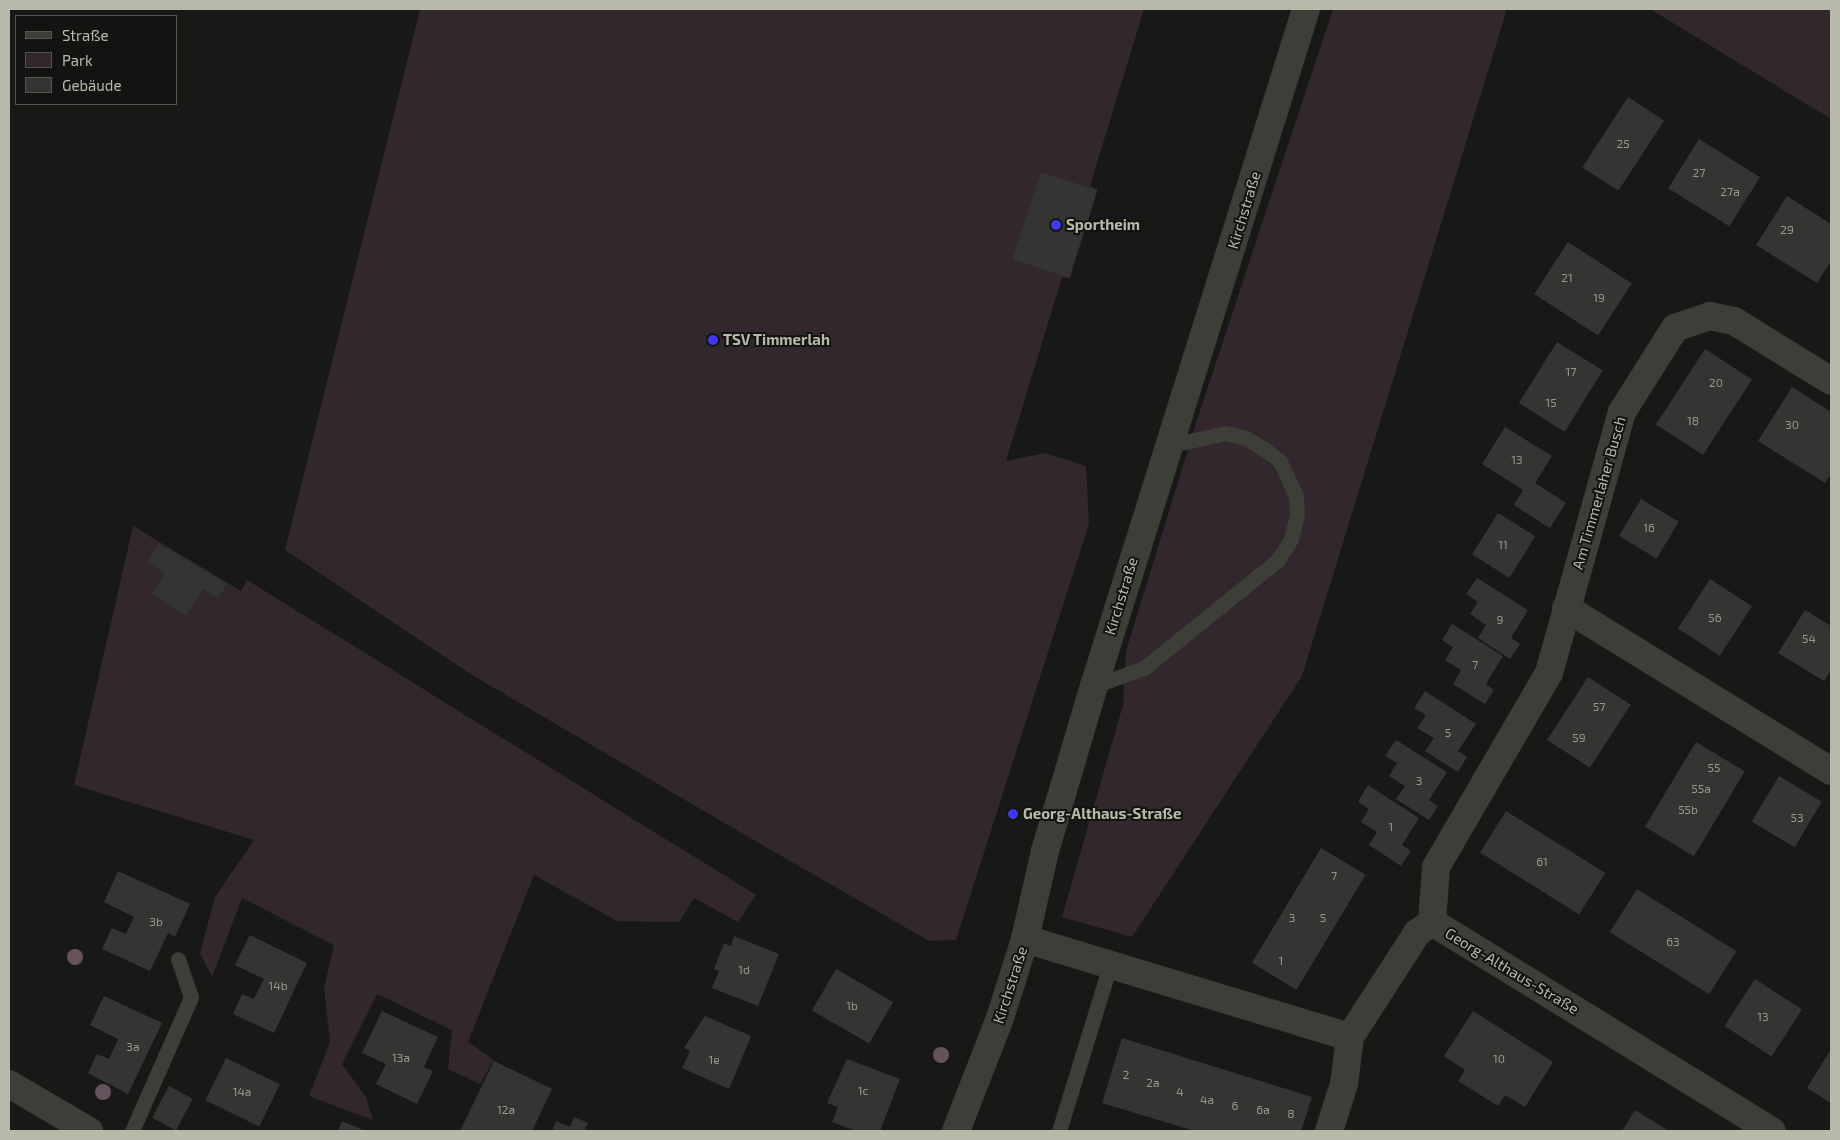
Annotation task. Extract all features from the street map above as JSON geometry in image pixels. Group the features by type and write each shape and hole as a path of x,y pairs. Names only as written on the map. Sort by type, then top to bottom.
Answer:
{"street":[{"name":"Kirchstraße","path":"956,1131 1000,1018 1025,939 1044,851 1167,446 1208,330 1306,9"},
{"name":"Am Timmerlaher Busch","path":"1432,922 1436,867 1549,673 1622,412 1675,328 1710,316 1734,321 1831,381"},
{"path":"1566,608 1831,771"},
{"name":"Georg-Althaus-Straße","path":"1350,1037 1417,933 1432,922 1772,1131"},
{"path":"1025,939 1350,1037 1344,1084 1329,1131"},
{"path":"9,1084 89,1131"}],"lane":[{"path":"1094,686 1144,668 1278,560 1291,539 1297,515 1296,496 1280,461 1246,438 1226,433 1167,446"},
{"path":"132,1131 191,997 178,959"},
{"path":"1059,1131 1110,965"}],"green space":[{"name":"TSV Timmerlah","path":"420,9 1144,9 1090,186 1098,189 1070,278 1062,277 1006,461 1045,453 1086,466 1089,524 956,940 929,941 733,828 472,675 285,550"},
{"path":"1333,9 1507,9 1302,676 1132,937 1062,917 1123,705 1126,651 1198,417"},
{"path":"1650,9 1831,9 1831,119"},
{"path":"133,526 241,591 247,580 756,895 738,922 694,898 679,922 617,921 534,875 468,1042 494,1060 480,1084 448,1069 452,1030 377,994 342,1064 366,1097 373,1120 309,1096 330,1042 324,988 334,945 242,898 212,977 200,953 215,897 254,840 74,785"}],"building":[{"path":"1628,97 1664,120 1618,191 1582,167"},
{"path":"1699,139 1760,177 1729,226 1668,188"},
{"name":"Sportheim","path":"1041,172 1097,190 1069,278 1013,259"},
{"path":"1787,196 1831,224 1831,261 1817,283 1756,245"},
{"path":"1568,242 1632,283 1598,335 1534,294"},
{"path":"1557,342 1603,371 1565,432 1519,403"},
{"path":"1705,349 1752,379 1703,455 1656,424"},
{"path":"1792,387 1831,412 1831,474 1825,483 1758,441"},
{"path":"1505,427 1552,456 1535,483 1566,503 1550,528 1514,505 1523,490 1482,464"},
{"path":"1641,499 1679,522 1657,559 1619,536"},
{"path":"1498,513 1535,536 1509,578 1472,555"},
{"path":"159,544 227,584 218,598 203,589 186,615 152,594 165,573 148,562"},
{"path":"1477,578 1528,610 1511,638 1520,644 1510,659 1478,638 1486,625 1470,614 1478,602 1466,594"},
{"path":"1710,579 1752,606 1720,656 1678,628"},
{"path":"1805,610 1831,626 1831,670 1824,681 1778,653"},
{"path":"1452,624 1503,656 1486,684 1494,690 1485,704 1453,684 1461,670 1445,660 1453,647 1442,640"},
{"path":"1588,677 1631,705 1590,768 1547,740"},
{"path":"1425,691 1476,724 1458,751 1467,757 1458,772 1425,751 1434,738 1417,728 1426,715 1414,708"},
{"path":"1396,740 1447,772 1429,800 1438,806 1429,820 1396,799 1405,786 1389,776 1397,763 1385,756"},
{"path":"1696,742 1745,771 1694,856 1645,827"},
{"path":"1779,776 1822,802 1795,847 1752,821"},
{"path":"1368,785 1419,818 1402,845 1411,851 1401,866 1369,845 1377,832 1361,822 1369,809 1358,802"},
{"path":"1506,811 1605,873 1579,915 1480,853"},
{"path":"1321,848 1366,875 1297,990 1252,963"},
{"path":"118,871 190,904 175,937 168,933 150,971 102,949 112,928 126,934 134,917 104,902"},
{"path":"1637,889 1736,951 1709,994 1610,932"},
{"path":"250,935 307,963 274,1033 233,1014 242,994 254,999 264,979 235,965"},
{"path":"734,936 779,954 758,1006 712,988 719,971 714,969 724,943 731,946"},
{"path":"836,969 893,1002 869,1044 812,1011"},
{"path":"1755,979 1802,1009 1771,1056 1725,1026"},
{"path":"104,996 162,1023 128,1094 88,1073 97,1054 109,1059 118,1039 90,1025"},
{"path":"382,1011 438,1037 424,1067 433,1071 417,1104 376,1084 386,1064 362,1053"},
{"path":"1473,1011 1553,1062 1525,1107 1505,1095 1498,1106 1458,1081 1465,1070 1444,1056"},
{"path":"705,1016 751,1036 729,1089 682,1068 690,1051 684,1048"},
{"path":"1122,1038 1312,1097 1301,1131 1195,1131 1102,1103"},
{"path":"1831,1049 1831,1103 1807,1088"},
{"path":"226,1058 280,1084 259,1127 205,1100"},
{"path":"847,1059 900,1079 880,1131 856,1131 832,1122 838,1107 827,1103"},
{"path":"494,1061 552,1089 532,1131 460,1131"},
{"path":"169,1086 193,1099 176,1130 152,1118"},
{"path":"1635,1110 1669,1131 1622,1131"},
{"path":"574,1117 588,1123 584,1131 552,1131 556,1121 570,1127"},
{"path":"342,1121 365,1131 338,1131"}],"place":[{"name":"Sportheim","path":"1056,225"},
{"name":"TSV Timmerlah","path":"713,340"},
{"name":"Georg-Althaus-Straße","path":"1013,814"}]}
